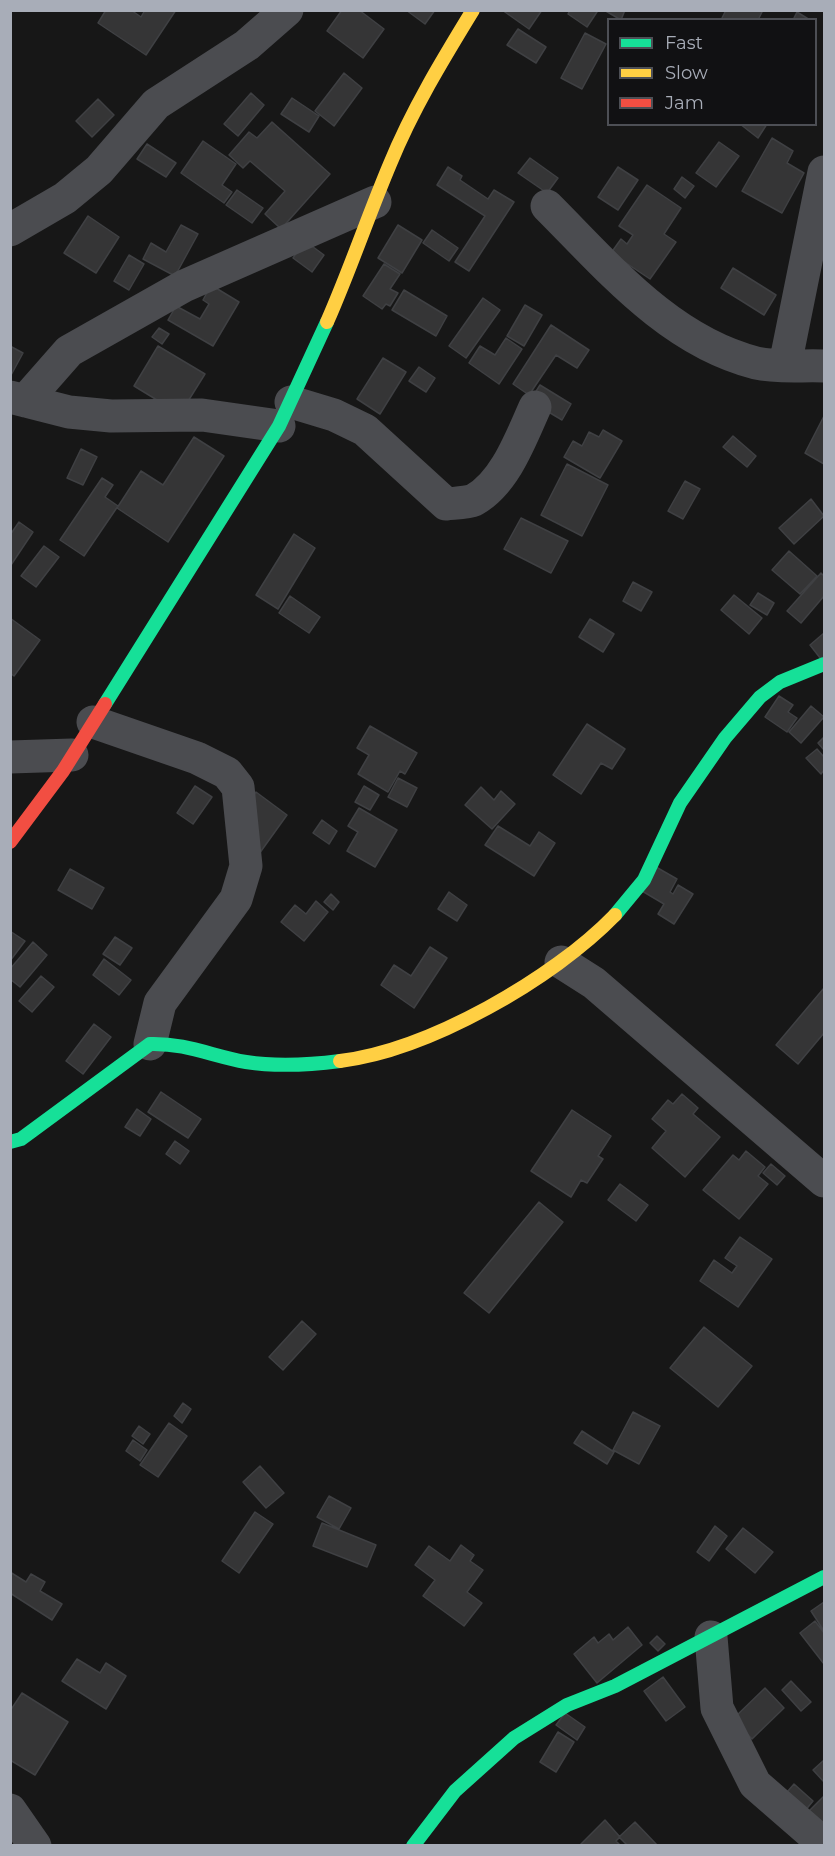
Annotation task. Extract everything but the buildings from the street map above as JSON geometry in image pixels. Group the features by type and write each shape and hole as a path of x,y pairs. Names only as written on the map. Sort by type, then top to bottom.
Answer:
{"street":[{"path":"10,230 66,198 99,170 156,104 247,45 287,10"},
{"path":"10,842 72,755 285,414 347,277 390,163 438,67 473,10"},
{"path":"784,364 825,172"},
{"path":"18,399 69,351 184,286 375,202"},
{"path":"548,206 595,258 669,321 710,346 758,364 825,366"},
{"path":"18,399 69,412 111,416 334,415 365,430 446,504 472,501 491,487 517,446 535,407"},
{"path":"10,1142 21,1139 80,1098 150,1044 175,1043 247,1062 301,1066 364,1058 417,1040 486,1008 561,962 613,917 644,880 680,803 725,738 760,697 780,682 825,664"},
{"path":"93,722 197,758 227,773 238,788 246,866 236,900 160,1003 150,1044"},
{"path":"10,757 72,755"},
{"path":"561,962 594,983 825,1181"},
{"path":"413,1845 455,1791 514,1738 567,1705 615,1686 825,1578"},
{"path":"711,1636 717,1708 755,1784 825,1844"},
{"path":"10,1810 35,1845"}],"traffic: fast":[{"path":"105,704 279,426 327,322"},
{"path":"615,915 644,880 680,803 725,738 760,697 780,682 824,664"},
{"path":"10,1142 21,1139 150,1044 187,1048 258,1064 293,1065 340,1061"},
{"path":"413,1846 455,1791 514,1738 567,1705 615,1686 824,1577"}],"traffic: slow":[{"path":"327,322 408,124 428,85 473,10"},
{"path":"340,1061 412,1043 488,1008 558,963 615,915"}],"traffic: jam":[{"path":"10,842 63,771 105,704"}]}
